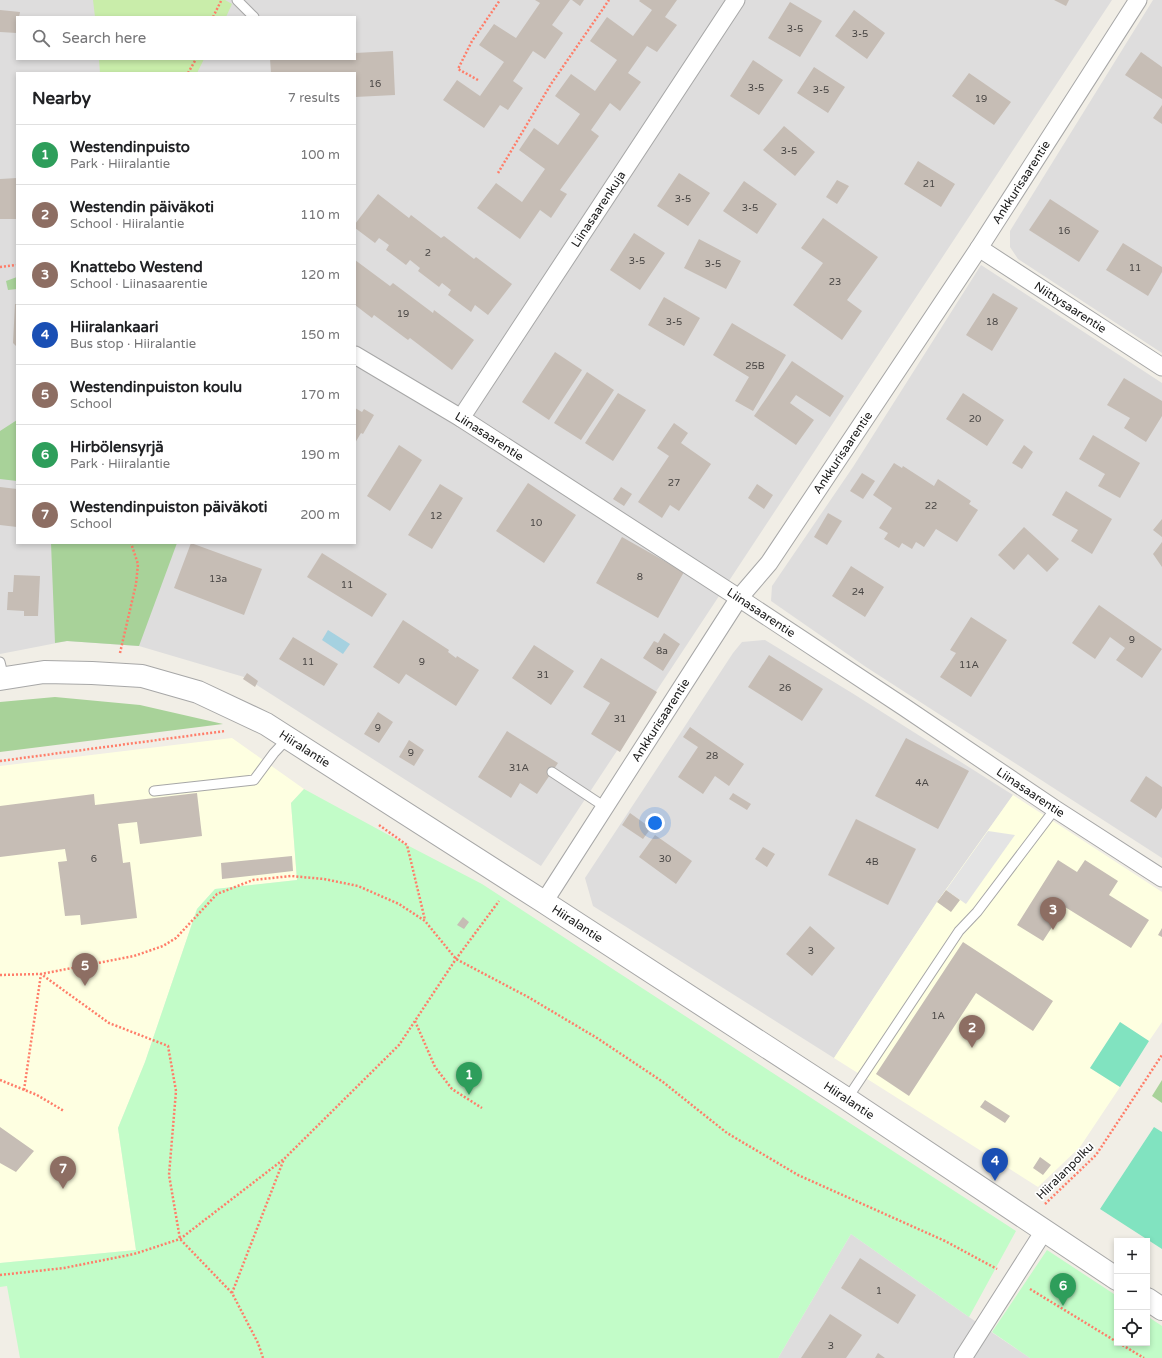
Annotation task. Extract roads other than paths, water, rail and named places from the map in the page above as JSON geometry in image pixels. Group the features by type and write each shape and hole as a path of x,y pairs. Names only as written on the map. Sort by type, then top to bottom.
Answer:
{"street":[{"name":"Liinasaarenkuja","path":"461,418 736,0"},
{"name":"Ankkurisaarentie","path":"544,902 739,598 769,563 979,248 1138,0"},
{"name":"Niittysaarentie","path":"979,248 1162,367"},
{"name":"Liinasaarentie","path":"356,357 461,418 739,598 1055,809 1162,878"},
{"name":"Hiiralantie","path":"1,673 92,673 142,676 198,692 266,724 544,902 847,1099 1114,1277"},
{"path":"963,1358 1014,1279 1037,1227"},
{"path":"1150,1301 1162,1309"}],"lane":[{"path":"237,0 253,16"},
{"path":"154,791 254,780 274,753 288,738"},
{"path":"552,772 605,807"},
{"path":"847,1099 959,931 977,912 1055,809"}],"water":[{"path":"328,630 350,644 343,654 322,640"}],"place":[{"name":"Knattebo Westend","path":"1053,930"},
{"name":"Westendinpuiston koulu","path":"85,986"},
{"name":"Westendin päiväkoti","path":"972,1048"},
{"name":"Westendinpuisto","path":"469,1095"},
{"name":"Hiiralankaari","path":"995,1181"},
{"name":"Westendinpuiston päiväkoti","path":"63,1189"},
{"name":"Hirbölensyrjä","path":"1063,1306"}]}
